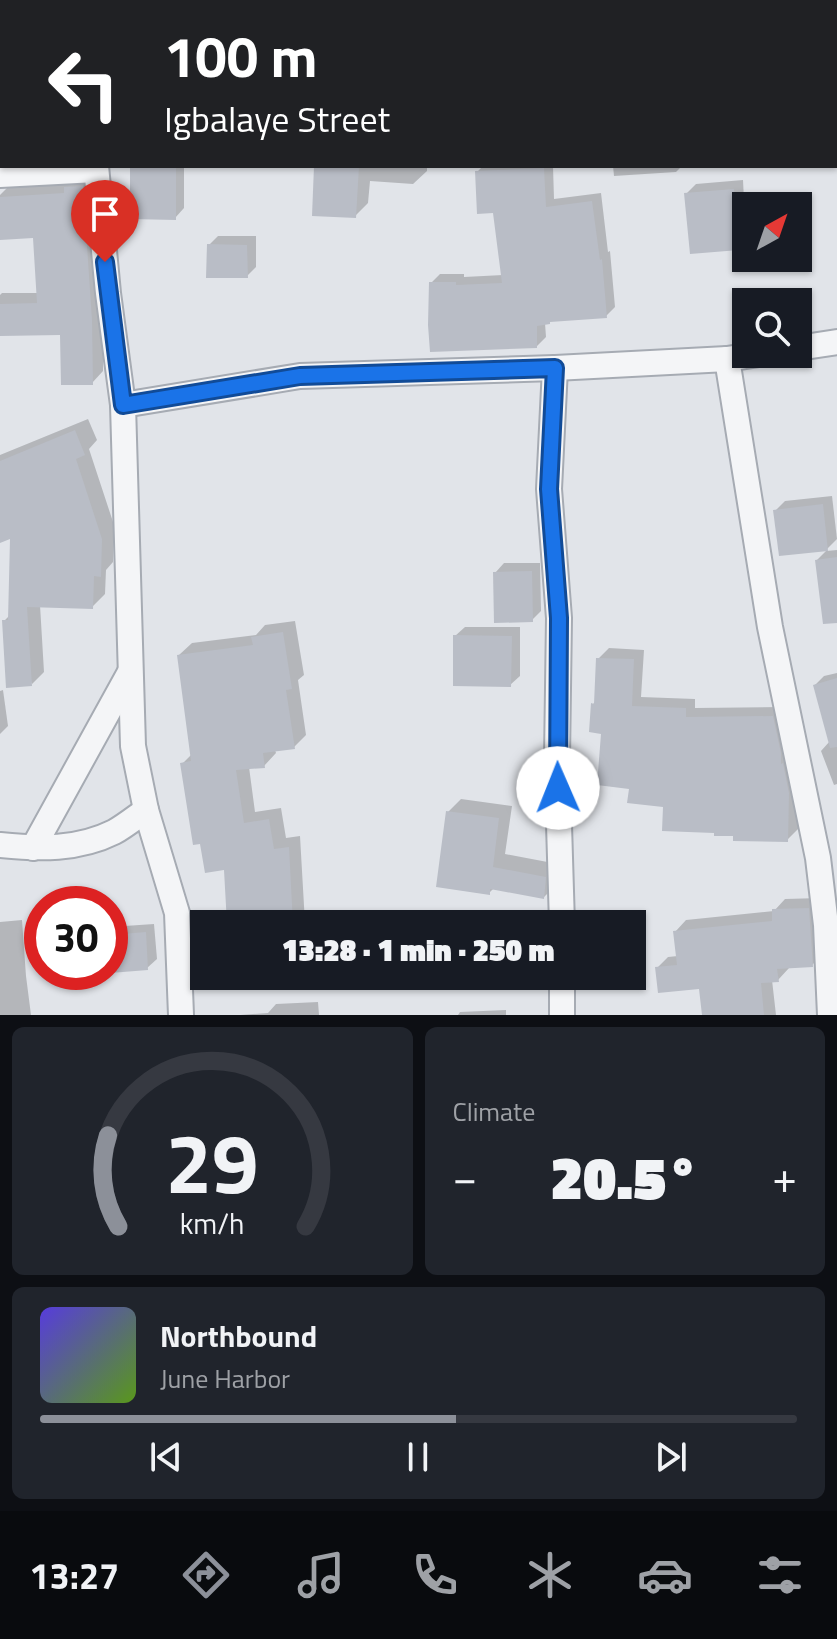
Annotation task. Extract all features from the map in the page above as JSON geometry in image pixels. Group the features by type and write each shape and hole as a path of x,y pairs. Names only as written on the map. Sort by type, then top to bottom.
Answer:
{"street":[{"path":"0,175 96,168 123,405 133,746 146,810 177,913 181,1015"},
{"path":"812,346 837,342"},
{"path":"123,405 300,376 555,368 732,358"},
{"path":"727,359 770,627 818,858 826,925 830,1015"},
{"path":"555,368 549,489 559,618 557,758 562,910"},
{"path":"33,848 132,670"},
{"path":"0,845 33,848 75,846 114,832 146,810"},
{"path":"562,990 562,1015"}],"building":[{"path":"130,168 176,168 176,220 130,219"},
{"path":"314,168 359,168 356,218 312,216"},
{"path":"544,168 546,207 592,201 602,259 607,318 550,322 537,326 537,348 430,352 429,282 456,282 456,285 502,283 493,213 477,214 475,171"},
{"path":"83,186 93,385 61,385 60,335 0,336 0,304 37,303 33,238 0,240 0,197 64,193 64,187"},
{"path":"734,189 732,251 690,254 684,193"},
{"path":"207,244 247,245 248,278 206,278"},
{"path":"75,430 85,455 76,459 102,539 101,577 94,576 93,609 27,607 32,686 6,688 2,620 8,620 10,539 0,543 0,461"},
{"path":"823,504 828,551 779,556 773,510"},
{"path":"837,557 837,623 823,624 815,560"},
{"path":"532,571 533,622 494,623 493,572"},
{"path":"283,632 292,689 286,690 295,749 263,753 265,768 236,770 244,823 269,819 274,849 289,847 292,910 226,910 224,870 205,873 200,844 193,845 180,763 191,761 177,655 253,645 251,637"},
{"path":"453,635 512,636 511,687 453,686"},
{"path":"596,658 634,659 632,706 686,708 686,717 773,716 789,793 788,842 733,841 733,836 714,836 714,833 662,831 663,807 627,803 629,789 597,785 601,734 589,732"},
{"path":"837,678 837,747 830,748 813,685"},
{"path":"446,811 499,818 493,867 546,877 544,899 490,889 490,895 436,887"},
{"path":"809,908 813,967 777,969 779,982 761,983 764,1015 702,1015 699,989 658,993 655,967 677,965 673,931 772,921 772,909"},
{"path":"146,932 148,970 128,972 128,934"}],"route":[{"path":"105,262 123,405 300,376 555,368 549,489 559,618 558,788"}]}
